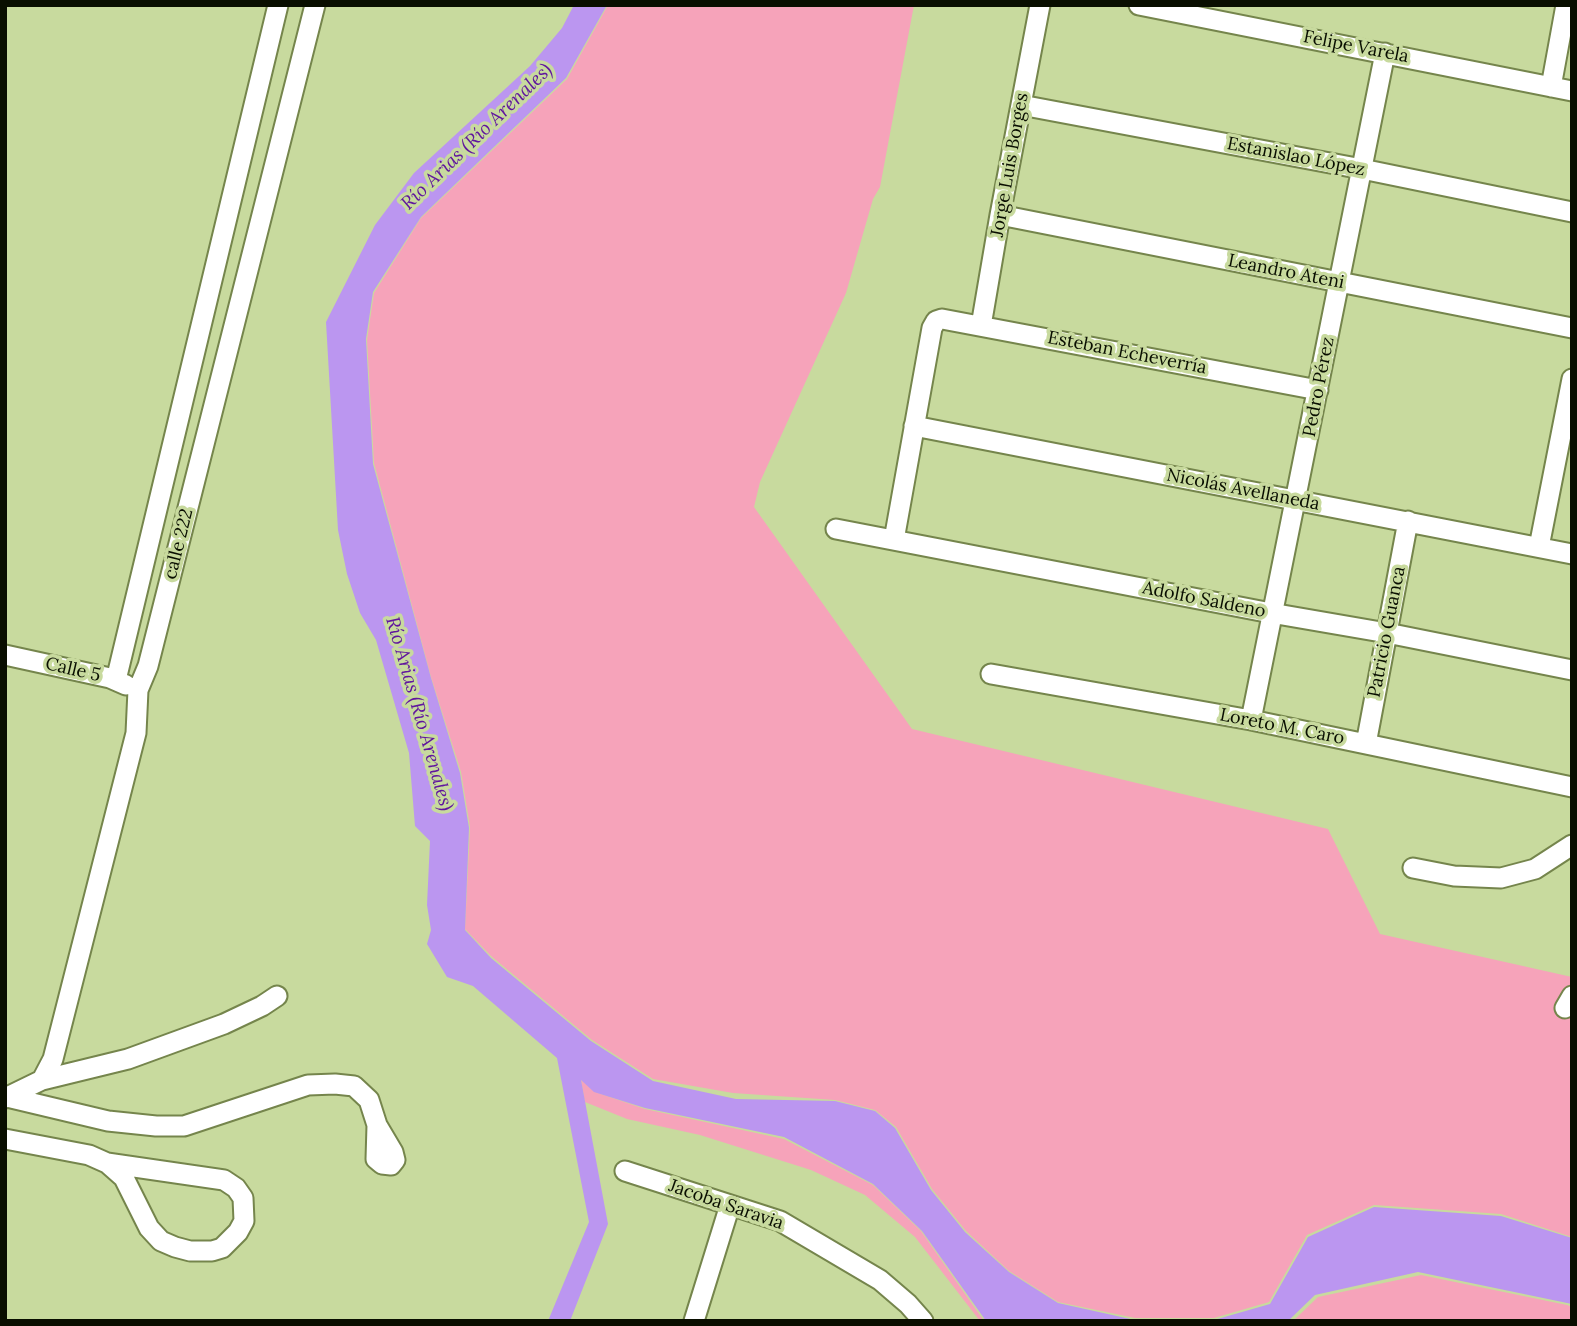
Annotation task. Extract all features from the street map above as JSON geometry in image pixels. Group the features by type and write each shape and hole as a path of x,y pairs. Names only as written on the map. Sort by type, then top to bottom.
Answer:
{"street":[{"path":"116,680 278,5"},
{"name":"calle 222","path":"42,1080 53,1059 136,733 138,690 159,626 315,5"},
{"name":"Jorge Luis Borges","path":"981,326 1041,5"},
{"name":"Felipe Varela","path":"1139,5 1572,91"},
{"path":"1551,87 1566,5"},
{"name":"Pedro Pérez","path":"1251,720 1385,53"},
{"name":"Estanislao López","path":"1021,105 1572,212"},
{"name":"Leandro Ateni","path":"1000,215 1572,328"},
{"name":"Esteban Echeverría","path":"914,426 932,328 936,321 942,319 1318,390"},
{"path":"1539,547 1572,379"},
{"path":"894,540 914,426"},
{"name":"Nicolás Avellaneda","path":"914,426 1572,554"},
{"name":"Patricio Guanca","path":"1366,744 1408,521"},
{"name":"Adolfo Saldeno","path":"836,529 1572,670"},
{"name":"Calle 5","path":"5,654 116,680 138,690"},
{"name":"Loreto M. Caro","path":"991,674 1251,720 1572,787"},
{"path":"1413,868 1454,876 1501,878 1535,869 1572,845"},
{"path":"6,1097 42,1080 128,1059 224,1024 277,996"},
{"path":"6,1097 108,1121 184,1126 308,1085 335,1084 354,1086 363,1093 369,1100 377,1125"},
{"path":"5,1139 89,1155 107,1163 224,1180 236,1188 243,1198 244,1221 238,1232 222,1248 190,1251 175,1247 161,1241 149,1227 124,1178 107,1163"},
{"name":"Jacoba Saravia","path":"625,1171 780,1221 880,1280 923,1321"},
{"path":"694,1321 730,1205"}],"shaded area":[{"path":"608,5 914,5 880,187 873,199 846,293 760,482 754,507 912,729 1328,829 1380,934 1572,977 1572,1237 1501,1214 1374,1205 1307,1235 1269,1302 1214,1318 1135,1318 1058,1302 1009,1271 966,1231 932,1189 896,1127 875,1110 835,1100 733,1093 653,1079 592,1040 491,956 465,929 470,827 461,772 431,677 374,463 367,340 374,293 421,218 567,79"},
{"path":"581,1080 595,1092 645,1109 784,1139 873,1185 921,1231 984,1321 980,1321 915,1237 865,1195 811,1170 700,1135 627,1119 585,1102"},
{"path":"1421,1275 1567,1305 1572,1307 1572,1321 1293,1321 1318,1297"}],"water":[{"name":"Río Arias (Río Arenales)","path":"574,5 607,5 566,78 421,217 373,292 366,339 373,464 431,678 460,773 469,828 465,930 491,958 591,1041 653,1081 736,1099 835,1101 875,1111 895,1128 931,1190 965,1232 1009,1272 1058,1303 1135,1320 1214,1320 1270,1304 1308,1237 1374,1207 1501,1216 1572,1238 1572,1304 1418,1272 1315,1295 1288,1321 986,1321 922,1231 873,1184 784,1137 645,1108 594,1092 581,1080 608,1224 570,1321 548,1321 589,1222 557,1058 473,986 447,977 427,944 431,930 427,905 430,841 415,826 409,753 376,640 360,613 347,574 338,530 326,322 375,225 414,173 530,66 562,28"}]}
